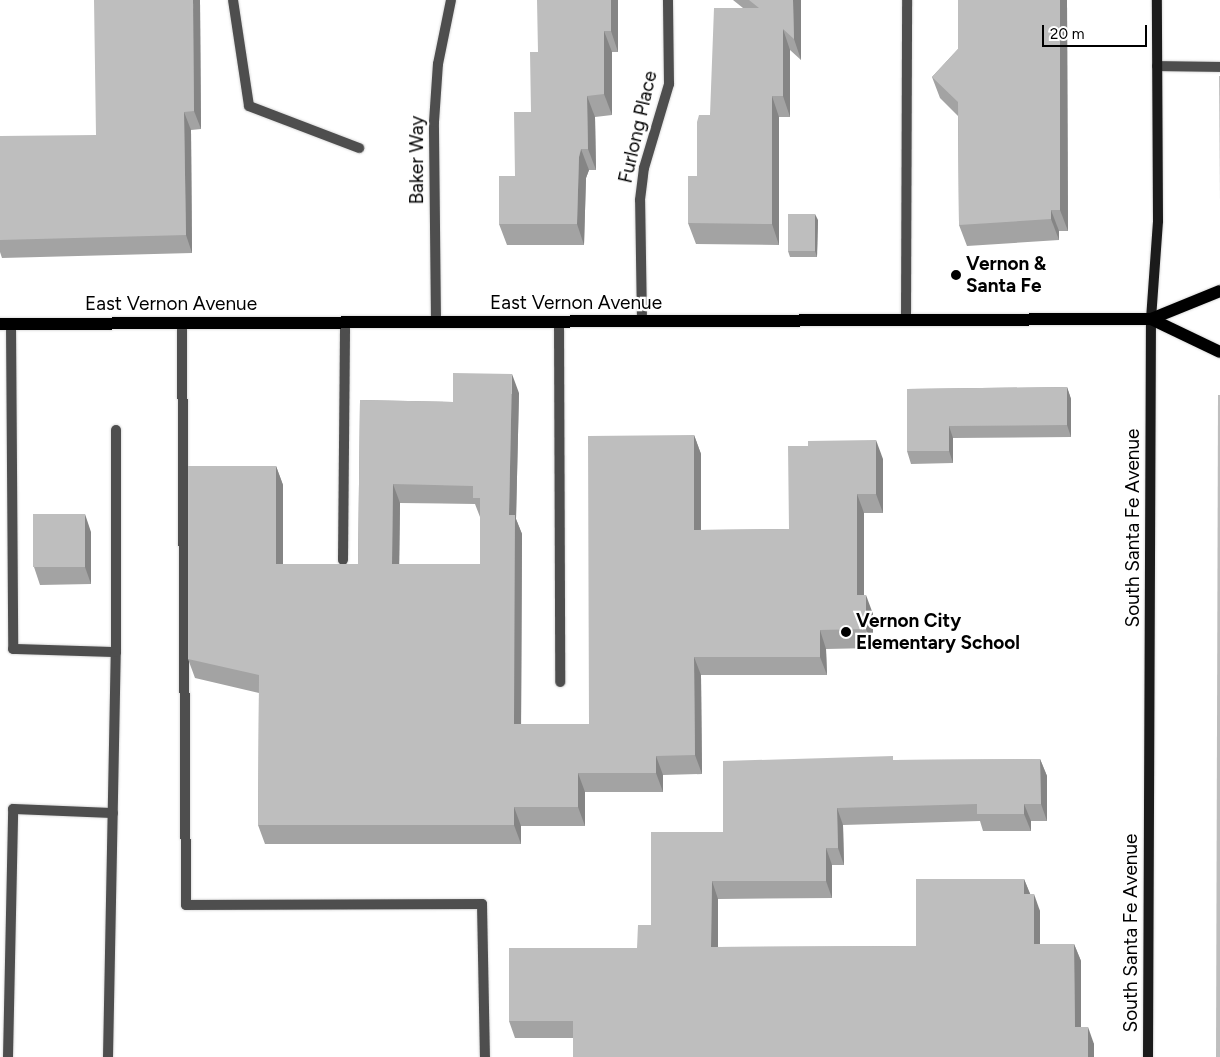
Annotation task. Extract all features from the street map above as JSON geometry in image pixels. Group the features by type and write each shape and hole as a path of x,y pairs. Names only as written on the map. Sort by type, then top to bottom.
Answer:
{"main road":[{"name":"South Santa Fe Avenue","path":"1148,1057 1151,319 1158,221 1157,0"},
{"path":"1151,319 1220,291"},
{"name":"East Vernon Avenue","path":"6,324 1151,319"},
{"path":"1151,319 1220,352"}],"street":[{"path":"233,0 249,106 359,148"},
{"name":"Baker Way","path":"436,322 434,122 438,64 451,0"},
{"name":"Furlong Place","path":"642,321 640,200 644,168 669,84 668,0"},
{"path":"906,320 907,0"},
{"path":"1158,66 1220,67"},
{"path":"559,321 560,682"},
{"path":"343,560 345,322"},
{"path":"182,323 186,905 482,904 485,1057"},
{"path":"6,324 13,649 116,652"},
{"path":"108,1057 116,652 116,430"},
{"path":"8,1057 13,809 113,813"}],"building":[{"path":"94,0 193,0 194,111 184,112 186,235 0,240 0,136 96,135"},
{"path":"537,0 611,0 611,31 604,31 604,94 587,96 588,149 581,149 579,157 577,224 499,224 499,176 515,176 514,112 531,112 530,52 538,52"},
{"path":"749,0 793,0 794,39 783,29 783,96 772,96 772,224 688,223 688,176 697,176 697,122 699,115 710,115 714,8 759,8"},
{"path":"958,0 1060,0 1060,210 1051,210 1051,219 959,225 958,102 932,77 958,49"},
{"path":"1219,76 1220,76 1220,202"},
{"path":"788,214 815,214 815,251 788,251"},
{"path":"453,373 512,374 509,515 515,515 514,724 589,724 588,436 694,435 694,530 789,529 788,446 808,446 808,441 876,440 876,494 857,494 857,595 866,595 866,629 820,630 820,657 694,657 695,755 656,756 656,773 578,773 578,807 514,807 514,825 258,825 259,675 188,659 188,466 276,466 276,564 358,564 360,400 453,402","holes":["393,484 473,486 473,498 480,498 480,564 392,564"]},
{"path":"1067,387 1067,425 949,426 949,451 907,451 907,389"},
{"path":"1218,395 1220,395 1220,1057 1216,1057"},
{"path":"33,514 85,514 85,567 33,567"},
{"path":"893,756 893,760 1040,759 1041,804 1024,804 1024,814 977,814 977,804 837,808 838,848 826,848 826,881 712,881 711,947 916,946 916,879 1024,879 1024,894 1034,894 1034,944 1074,944 1075,1027 1088,1027 1088,1057 573,1057 573,1021 509,1021 509,948 637,948 638,925 651,925 651,832 723,832 723,761"}],"place":[{"name":"Vernon & Santa Fe","path":"956,275"},
{"name":"Vernon City Elementary School","path":"846,632"}]}
